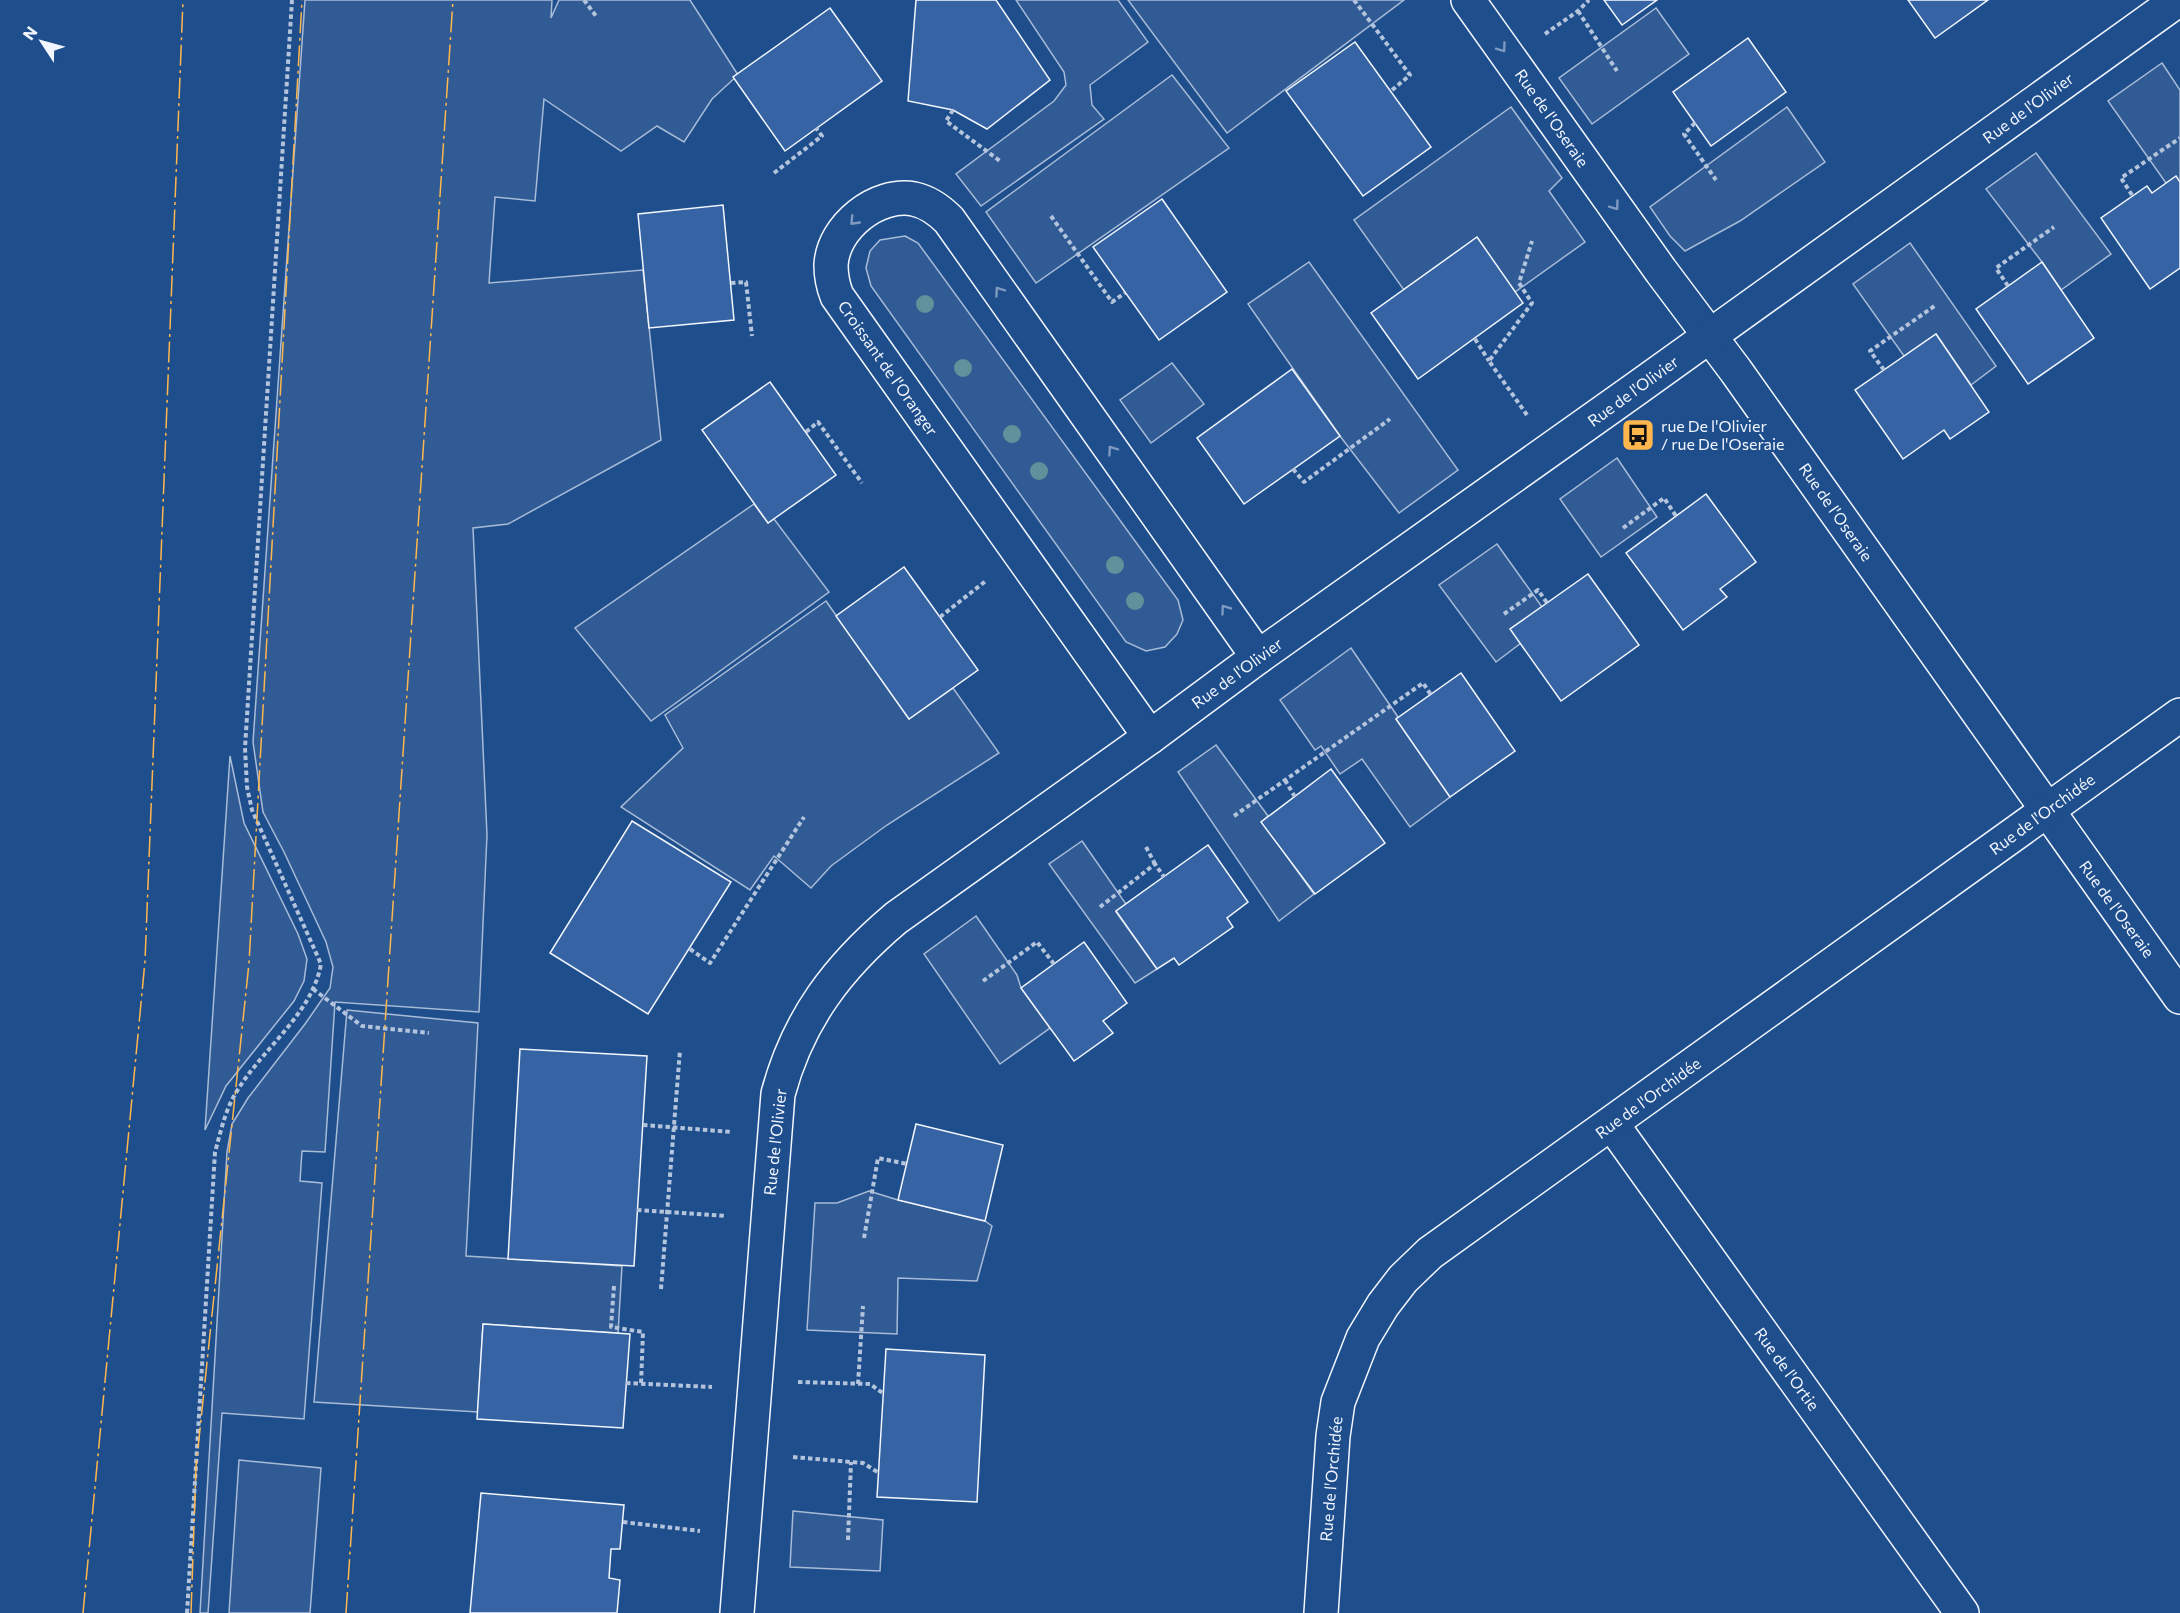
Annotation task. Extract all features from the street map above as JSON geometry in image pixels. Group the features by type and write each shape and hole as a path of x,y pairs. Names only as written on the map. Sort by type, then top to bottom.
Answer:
{"street":[{"name":"Rue de l'Oseraie","path":"1468,0 2180,997"},
{"name":"Rue de l'Olivier","path":"737,1613 778,1094 794,1043 816,1006 843,969 868,942 896,918 1710,336 2165,4"},
{"name":"Croissant de l'Oranger","path":"1150,737 837,296 832,280 831,262 836,245 859,215 874,206 892,200 913,199 935,207 949,220 1258,657"},
{"name":"Rue de l'Orchidée","path":"1321,1613 1338,1402 1363,1338 1383,1305 1403,1279 1430,1253 2180,715"},
{"name":"Rue de l'Ortie","path":"1612,1124 1962,1613"}],"path":[{"path":"187,1613 215,1152 227,1108 238,1089 307,1001 319,979 321,964 252,810 247,787 245,748 292,0"},
{"path":"584,0 596,16"},
{"path":"1354,0 1410,75 1390,91"},
{"path":"1509,59 1578,11 1589,0"},
{"path":"1578,11 1617,71"},
{"path":"953,110 946,121 1000,161"},
{"path":"1695,123 1684,134 1716,180"},
{"path":"774,172 822,136 816,128"},
{"path":"2132,195 2121,178 2180,138"},
{"path":"1051,216 1112,302 1125,293"},
{"path":"2008,286 1996,268 2054,227"},
{"path":"1490,362 1532,303 1519,283 1532,241"},
{"path":"731,283 746,282 752,336"},
{"path":"1884,370 1870,351 1936,306"},
{"path":"1475,339 1552,449"},
{"path":"1293,469 1304,482 1390,419"},
{"path":"806,432 818,422 862,483"},
{"path":"1623,528 1664,498 1676,516"},
{"path":"940,617 994,575"},
{"path":"1504,614 1538,590 1546,603"},
{"path":"1234,816 1423,683 1431,695"},
{"path":"1284,780 1295,797"},
{"path":"690,949 710,963 804,817"},
{"path":"1146,847 1164,877"},
{"path":"1100,907 1155,864"},
{"path":"983,981 1037,942 1054,964"},
{"path":"313,989 362,1026 429,1033"},
{"path":"661,1289 680,1050"},
{"path":"643,1125 774,1135"},
{"path":"864,1238 878,1158 907,1164"},
{"path":"637,1210 768,1219"},
{"path":"614,1286 611,1327 643,1332 641,1384"},
{"path":"858,1384 863,1306"},
{"path":"794,1382 870,1384 884,1394"},
{"path":"626,1383 754,1389"},
{"path":"789,1457 863,1463 879,1473"},
{"path":"848,1540 850,1462"},
{"path":"623,1522 705,1532"}],"shaded area":[{"path":"305,0 552,0 551,18 559,0 690,0 738,75 712,99 684,142 657,126 621,151 544,99 535,201 495,197 489,283 643,270 661,440 508,524 473,528 487,835 479,1012 335,1002 325,1152 302,1151 300,1181 322,1183 304,1419 222,1413 208,1613 200,1613 227,1152 232,1124 248,1098 330,988 333,967 326,942 263,812 253,742"},
{"path":"1016,0 1118,0 1148,42 1090,85 1092,105 1104,119 981,206 956,174 1054,101 1066,85 1064,72"},
{"path":"1128,0 1404,0 1227,133"},
{"path":"1656,8 1689,54 1592,124 1559,78"},
{"path":"2162,63 2180,90 2180,182 2166,183 2108,101"},
{"path":"1172,75 1229,148 1036,283 986,212"},
{"path":"1511,107 1562,178 1549,191 1585,242 1515,292 1476,238 1404,290 1354,220"},
{"path":"1787,107 1825,162 1740,221 1685,251 1670,236 1650,207"},
{"path":"2036,153 2111,254 2061,290 1986,189"},
{"path":"905,236 918,243 1178,600 1183,620 1177,634 1165,647 1146,651 1126,642 871,286 866,268 870,251 880,240"},
{"path":"1910,243 1996,366 1971,385 1936,334 1904,356 1853,284"},
{"path":"1309,262 1458,470 1399,513 1340,436 1248,304"},
{"path":"1172,363 1204,404 1151,443 1120,400"},
{"path":"1617,458 1657,517 1601,557 1560,499"},
{"path":"754,504 768,523 774,519 829,592 651,721 575,628"},
{"path":"1497,544 1542,607 1521,643 1496,662 1439,585"},
{"path":"826,601 909,719 953,688 999,753 887,825 831,866 811,888 774,856 750,890 621,807 683,748 665,715"},
{"path":"1351,648 1398,717 1396,719 1450,797 1410,827 1362,759 1340,774 1321,746 1315,750 1280,700"},
{"path":"1216,745 1268,816 1262,822 1314,894 1279,921 1178,772"},
{"path":"230,756 244,823 298,934 307,959 304,981 294,1001 226,1086 205,1130"},
{"path":"1082,841 1126,904 1116,912 1157,969 1135,983 1049,864"},
{"path":"976,916 1017,975 1021,988 1050,1028 1000,1064 924,954"},
{"path":"347,1010 478,1023 466,1256 622,1266 618,1333 483,1324 478,1412 314,1402"},
{"path":"869,1191 985,1221 992,1226 977,1281 898,1278 897,1334 807,1330 815,1203 837,1203"},
{"path":"239,1460 321,1468 310,1613 229,1613"},
{"path":"793,1511 883,1520 880,1571 790,1567"}],"building":[{"path":"916,0 996,0 1050,80 987,129 953,110 908,101"},
{"path":"1604,0 1657,0 1622,25"},
{"path":"1908,0 1988,0 1935,38"},
{"path":"830,8 882,81 785,151 733,77"},
{"path":"1748,38 1786,92 1711,146 1673,92"},
{"path":"1355,42 1431,147 1363,196 1286,91"},
{"path":"2176,176 2180,182 2180,268 2150,289 2101,218 2147,186 2152,193"},
{"path":"1162,199 1227,292 1159,340 1093,247"},
{"path":"723,205 734,320 649,328 638,214"},
{"path":"1477,237 1523,303 1418,379 1371,313"},
{"path":"2042,262 2094,338 2028,384 1976,309"},
{"path":"1936,334 1989,412 1950,439 1944,430 1903,459 1855,390"},
{"path":"1292,369 1340,436 1244,504 1197,438"},
{"path":"770,382 836,475 768,523 702,430"},
{"path":"1706,494 1756,562 1720,589 1727,597 1683,630 1626,553"},
{"path":"904,567 978,670 909,719 836,616"},
{"path":"1588,574 1639,645 1561,701 1510,629"},
{"path":"1461,673 1515,751 1450,797 1396,719"},
{"path":"1331,769 1385,843 1315,894 1261,822"},
{"path":"632,821 731,882 648,1014 550,953"},
{"path":"1208,845 1248,902 1227,918 1233,927 1179,965 1174,958 1157,969 1116,911"},
{"path":"1084,942 1127,1003 1103,1021 1113,1033 1074,1061 1021,988"},
{"path":"520,1049 647,1056 634,1266 508,1259"},
{"path":"916,1124 1003,1145 985,1221 898,1200"},
{"path":"483,1324 630,1334 623,1428 477,1419"},
{"path":"886,1349 985,1355 977,1502 877,1497"},
{"path":"481,1493 624,1505 620,1549 611,1549 609,1578 620,1580 617,1613 470,1613"}],"power":[{"path":"83,1613 145,961 183,0"},
{"path":"191,1613 196,1467 249,963 302,0"},
{"path":"346,1613 453,0"}],"place":[{"name":"rue De l'Olivier / rue De l'Oseraie","path":"1638,435"}]}
